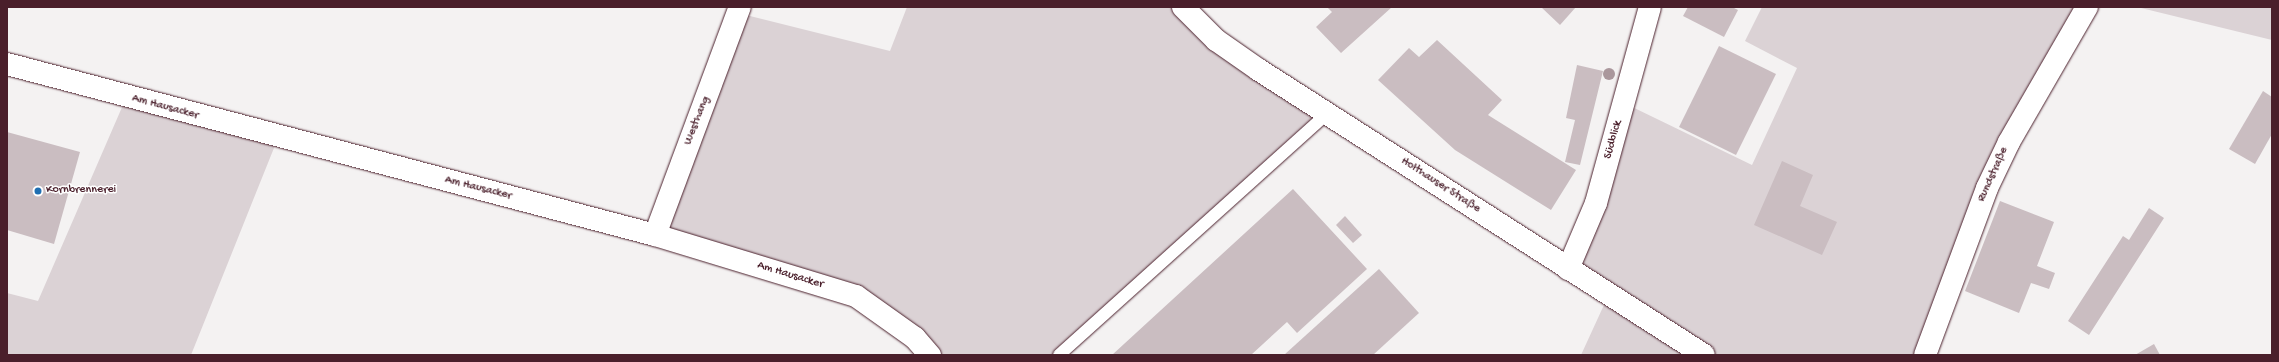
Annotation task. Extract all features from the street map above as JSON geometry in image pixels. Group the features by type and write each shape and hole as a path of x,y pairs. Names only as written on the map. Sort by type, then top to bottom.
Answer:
{"street":[{"name":"Westhang","path":"655,235 740,7"},
{"name":"Holthauser Straße","path":"1183,7 1216,40 1568,269 1704,355"},
{"name":"Südblick","path":"1568,269 1596,203 1650,7"},
{"name":"Rundstraße","path":"1925,355 1987,188 2009,142 2087,7"},
{"name":"Am Hausacker","path":"7,64 655,235 856,296 915,338 930,355"}],"lane":[{"path":"1059,355 1328,113"}],"shaded area":[{"path":"907,7 1183,7 1328,114 1059,355 929,355 856,296 655,235 738,13 890,51"},
{"path":"1762,7 2087,7 2009,142 1925,355 1581,355 1609,294 1568,269 1624,103 1752,165 1797,68 1745,41"},
{"path":"2137,7 2272,7 2272,40"},
{"path":"126,98 278,138 191,355 7,355 7,293 38,301"}],"building":[{"path":"1327,7 1392,7 1341,53 1316,27 1332,12"},
{"path":"1541,7 1576,7 1560,25"},
{"path":"1688,7 1732,7 1738,10 1724,37 1683,16"},
{"path":"1437,40 1502,100 1488,115 1576,170 1551,210 1455,150 1378,80 1409,48 1419,57"},
{"path":"1719,46 1776,74 1736,155 1679,127"},
{"path":"1577,65 1603,71 1580,165 1565,162 1575,120 1566,118"},
{"path":"2263,91 2272,97 2272,134 2255,164 2229,149"},
{"name":"Kornbrennerei","path":"7,132 80,152 54,244 7,230"},
{"path":"1782,161 1813,175 1800,206 1837,222 1822,255 1754,225"},
{"path":"1293,189 1367,269 1297,333 1287,322 1251,355 1112,355"},
{"path":"2000,201 2054,222 2037,266 2055,273 2049,289 2031,283 2019,313 1965,291"},
{"path":"2149,208 2164,218 2089,335 2068,321 2123,236 2129,240"},
{"path":"1345,216 1362,235 1353,243 1336,225"},
{"path":"1379,269 1419,313 1373,355 1284,355"},
{"path":"2154,344 2160,355 2135,355"}],"place":[{"name":"Kornbrennerei","path":"38,191"}]}
